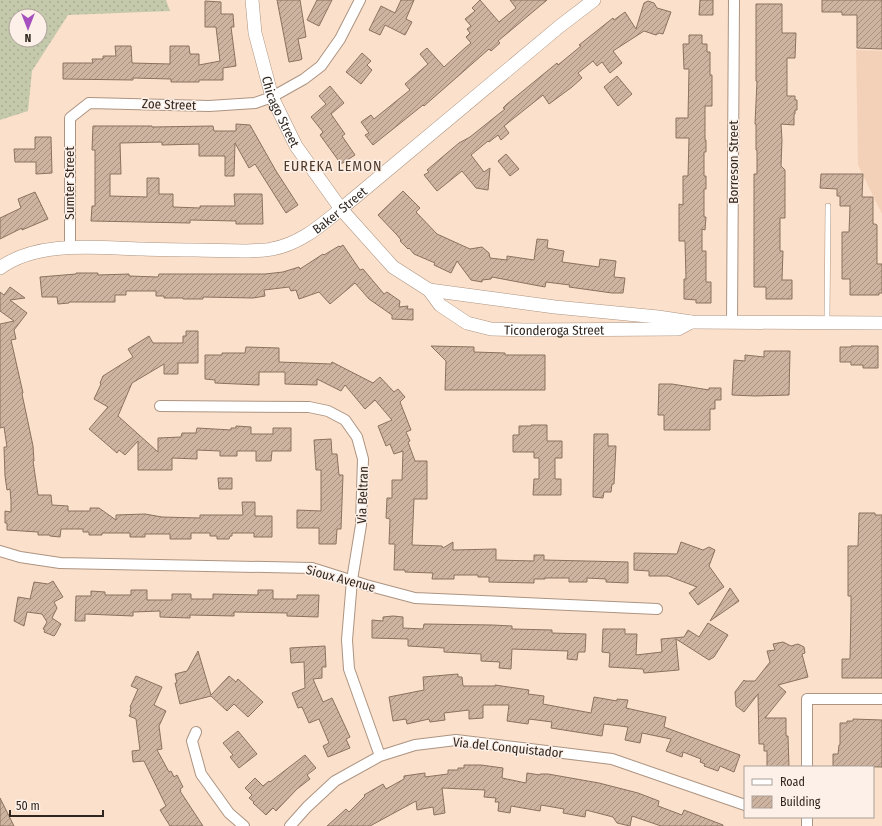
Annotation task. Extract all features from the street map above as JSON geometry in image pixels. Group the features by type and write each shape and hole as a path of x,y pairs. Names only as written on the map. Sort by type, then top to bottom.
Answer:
{"street":[{"name":"Chicago Street","path":"252,0 255,33 272,97 296,146 341,209"},
{"name":"Zoe Street","path":"70,118 89,103 209,106 255,103 272,97 304,79 321,66 340,39 360,0"},
{"name":"Baker Street","path":"0,268 7,263 27,254 54,249 248,251 272,249 293,243 313,232 560,26 594,0"},
{"name":"Borreson Street","path":"732,323 734,0"},
{"name":"Sumter Street","path":"70,118 70,248"},
{"name":"Ticonderoga Street","path":"341,209 393,267 429,290 440,305 467,323 491,329 525,330 678,329 691,322"},
{"name":"Ticonderoga Street","path":"429,290 555,307 658,317 691,322 882,323"},
{"name":"Via Beltran","path":"160,406 309,407 328,411 345,420 358,437 363,459 362,525 352,580 346,640 349,669 380,756"},
{"name":"Sioux Avenue","path":"0,551 20,557 60,564 312,568 415,598 657,609"},
{"path":"807,766 807,699 882,700"},
{"path":"196,732 192,741 201,774 229,813 244,826"},
{"name":"Via del Conquistador","path":"290,826 306,807 334,781 380,756 415,745 456,740 612,759 744,805"}],"lane":[{"path":"827,322 828,206"}],"shaded area":[{"path":"856,50 882,51 882,214 858,165"}],"green space":[{"path":"0,0 166,0 170,11 68,15 48,46 48,8 8,8 8,48 47,48 32,71 28,111 0,120"}],"building":[{"path":"277,0 300,0 306,37 298,39 302,59 300,60 289,62"},
{"path":"317,0 332,0 319,26 307,20"},
{"path":"401,0 414,0 406,19 412,22 405,35 385,25 380,35 369,30 381,6 395,13"},
{"path":"480,0 499,22 516,8 510,0 547,0 498,41 500,43 491,51 489,49 424,106 423,105 373,145 365,135 369,133 361,122 371,115 374,119 410,90 405,84 428,64 420,54 427,48 444,67 471,43 466,37 470,33 467,29 471,26 465,19 475,11 472,8"},
{"path":"700,0 713,0 713,15 699,15"},
{"path":"822,0 882,0 882,49 857,48 857,15 842,15 842,12 822,12"},
{"path":"205,1 221,2 221,14 233,14 234,27 231,27 236,66 223,68 223,80 171,82 171,79 63,79 63,63 93,63 92,59 103,59 103,56 116,56 115,46 131,46 132,63 170,64 170,46 189,46 190,54 199,54 199,65 220,61 216,27 205,27"},
{"path":"648,1 654,3 657,8 671,12 663,34 659,33 656,35 644,31 613,51 622,63 610,73 602,62 597,66 593,61 578,73 582,78 572,87 549,104 543,95 504,126 509,133 501,140 498,135 471,155 484,172 490,168 488,190 476,188 462,171 437,191 424,175 429,172 427,170 459,143 470,137 505,109 503,108 507,104 557,63 558,65 581,46 579,45 613,18 614,20 625,12 636,29 644,3"},
{"path":"756,4 782,4 782,33 796,33 795,58 787,58 787,96 795,96 795,100 797,100 797,110 795,110 794,114 794,125 781,124 781,166 785,170 785,218 780,218 780,251 783,251 782,280 792,280 792,299 766,299 766,287 754,287 754,174 757,174 755,124 757,81"},
{"path":"689,35 702,35 702,44 707,44 707,52 710,52 710,75 712,75 712,106 705,106 706,152 704,152 704,176 706,176 706,189 704,189 704,217 706,217 705,230 702,229 702,251 706,251 706,282 711,282 711,303 696,303 696,300 684,299 684,279 686,279 685,241 679,241 679,204 683,205 683,176 688,176 689,138 676,138 676,118 688,118 689,69 684,69 683,44 689,44"},
{"path":"362,53 371,61 367,65 372,70 361,84 346,72"},
{"path":"617,76 632,94 618,106 604,87"},
{"path":"330,86 344,103 331,114 345,134 342,136 355,155 341,164 320,135 323,132 311,117 326,104 319,96"},
{"path":"236,124 250,125 276,171 298,205 286,213 255,164 249,168 235,143 234,176 225,176 225,156 199,156 199,144 162,145 162,142 120,143 121,174 110,174 110,196 147,197 147,178 159,178 159,194 173,194 173,207 200,208 200,206 235,206 234,194 262,194 263,224 236,224 236,221 190,220 190,223 91,221 92,206 95,206 95,150 92,150 93,126 213,126 214,131 236,131"},
{"path":"35,137 51,137 52,173 36,174 36,162 15,162 14,149 35,149"},
{"path":"506,154 519,169 510,176 498,161"},
{"path":"821,174 863,174 862,197 873,197 873,224 877,225 877,264 882,264 882,293 879,293 879,295 850,295 850,279 842,279 842,232 849,232 850,206 840,206 840,196 837,196 837,189 820,188"},
{"path":"403,191 420,208 416,212 437,234 470,249 482,247 489,253 490,258 507,260 507,256 534,260 537,239 548,240 547,248 564,251 562,262 599,267 600,259 616,261 614,277 625,278 623,293 612,293 569,287 570,285 546,282 545,287 492,277 491,279 482,280 482,282 471,280 457,261 451,273 434,265 435,263 414,254 400,241 401,240 397,235 378,215"},
{"path":"35,192 48,219 22,230 22,228 0,239 0,218 21,208 18,199"},
{"path":"343,245 360,270 363,269 384,294 387,292 400,301 399,307 408,306 407,309 413,309 413,320 392,319 392,315 369,299 355,283 330,304 319,292 299,299 296,290 291,291 289,287 264,290 265,296 253,298 164,298 164,296 156,296 156,291 126,291 126,295 115,295 115,302 69,302 58,304 57,297 42,297 40,277 76,273 98,273 98,275 129,274 129,276 158,277 159,274 265,274 283,272 299,267 300,269 323,254 324,255"},
{"path":"10,287 25,298 10,300 27,313 14,330 16,339 11,340 33,446 33,461 38,495 51,495 52,505 68,506 68,511 90,511 90,508 99,508 116,520 116,515 145,514 162,517 200,518 200,515 243,515 242,502 255,502 255,516 272,516 272,537 254,537 254,533 232,533 232,536 230,536 229,539 217,539 217,536 210,536 210,533 191,533 191,539 170,539 170,534 145,534 145,537 130,537 130,533 102,533 102,535 89,535 89,532 83,532 83,529 61,529 60,537 38,535 38,532 7,530 7,523 5,523 5,511 11,512 11,501 10,489 7,490 5,476 4,447 7,447 4,427 0,428 0,324 14,321 0,311 0,292 4,295"},
{"path":"186,331 198,331 198,363 178,363 178,374 164,374 164,364 132,383 118,416 158,452 158,438 181,437 182,433 196,433 197,428 231,430 231,428 236,428 236,426 251,427 251,434 273,434 273,428 291,428 291,451 272,451 271,461 256,461 256,451 237,451 237,456 220,456 220,451 197,450 197,459 172,458 172,470 138,470 138,441 125,455 119,450 117,453 89,429 108,407 94,399 103,376 133,357 128,349 149,336 153,343 183,343 183,336 186,336"},
{"path":"431,346 474,347 474,352 505,353 505,355 545,355 545,390 445,390 446,361"},
{"path":"878,346 878,368 863,368 863,365 851,365 851,362 840,362 840,347"},
{"path":"246,347 279,348 279,362 331,364 332,362 373,383 380,377 394,392 398,389 405,397 400,402 411,430 406,432 410,441 408,442 415,461 427,461 427,499 414,499 412,545 442,546 443,548 453,542 453,550 496,549 496,560 534,561 534,555 544,555 544,560 628,562 628,583 606,582 606,579 587,578 587,582 569,582 569,578 545,578 534,579 534,583 489,582 489,577 478,577 478,575 454,575 454,579 432,579 433,573 394,570 395,544 389,544 390,519 386,518 387,498 392,498 392,480 402,480 403,451 394,454 390,444 386,446 378,426 392,420 375,400 365,409 345,385 341,391 317,379 317,385 285,384 285,372 259,372 259,385 215,383 215,380 205,379 205,355 245,353"},
{"path":"764,351 790,351 789,395 732,395 734,360 745,361 745,355 764,357"},
{"path":"659,384 672,384 709,390 709,388 721,388 721,400 715,400 715,409 710,409 710,430 664,430 664,415 658,415"},
{"path":"547,425 547,441 562,441 562,458 555,458 555,479 561,479 561,495 533,495 534,479 539,479 539,458 534,458 534,452 513,452 513,435 519,435 519,426"},
{"path":"594,434 608,434 608,446 616,446 614,484 612,484 611,492 604,492 603,498 593,497"},
{"path":"331,439 332,454 337,454 339,475 343,475 341,529 337,529 336,544 319,544 319,528 297,528 297,510 321,511 321,470 316,470 314,440"},
{"path":"218,478 232,478 232,489 219,489"},
{"path":"859,513 875,513 875,515 882,515 882,678 842,678 842,659 850,659 851,596 848,596 848,546 858,546"},
{"path":"681,542 703,550 709,547 715,550 709,566 724,587 698,605 689,593 697,587 668,576 649,576 649,571 634,570 634,553 677,554"},
{"path":"53,581 63,597 54,602 57,608 52,618 61,624 55,635 54,636 44,632 45,630 43,629 47,622 42,614 27,612 24,626 14,621 18,597 30,599 34,582 48,584"},
{"path":"730,588 739,601 710,621"},
{"path":"131,590 147,590 147,600 172,600 172,594 191,594 191,599 213,599 213,594 258,595 258,590 273,590 273,599 297,599 297,595 319,595 318,617 287,616 287,613 234,612 234,616 190,615 190,618 160,617 160,611 133,612 133,616 85,614 85,621 75,621 76,596 91,596 91,591 105,592 105,595 131,595"},
{"path":"383,617 403,617 403,628 423,629 424,624 492,625 512,626 512,629 552,630 552,633 586,634 585,652 578,652 577,660 567,659 568,651 512,649 511,669 499,668 500,662 481,661 481,654 444,652 444,648 408,646 408,639 372,638 372,620 383,621"},
{"path":"708,623 728,635 714,657 709,660 676,639 679,670 644,673 643,669 609,667 610,653 602,652 603,629 625,629 625,634 637,634 636,655 662,652 661,639 684,637 688,630 699,637"},
{"path":"783,642 791,646 798,644 804,647 805,653 802,654 808,677 778,685 786,692 765,718 786,718 789,766 767,766 767,751 764,751 764,744 759,744 758,694 744,712 736,706 735,692 744,680 755,681 770,662 767,651 775,650 773,644"},
{"path":"325,646 326,667 322,667 322,678 313,679 323,702 332,698 350,737 346,739 350,748 328,757 323,746 329,743 319,719 309,723 302,707 298,708 292,693 305,688 304,662 291,663 290,648"},
{"path":"198,651 211,695 229,676 236,682 238,679 263,702 248,717 234,704 227,711 211,696 180,704 175,683 177,683 175,674 187,671"},
{"path":"458,674 458,677 462,677 463,686 495,685 529,690 528,694 544,696 543,704 591,713 594,697 617,701 617,699 628,700 626,708 666,717 664,727 740,755 734,772 720,766 718,771 704,766 705,764 700,762 701,759 683,752 682,757 666,751 671,739 642,733 640,743 625,740 628,727 604,724 602,736 551,728 552,722 529,719 528,724 507,721 509,705 483,705 483,718 469,719 469,710 444,713 445,720 430,722 429,719 407,724 406,719 393,721 389,697 424,690 423,677"},
{"path":"136,676 162,687 154,705 166,711 159,726 162,749 157,750 169,772 171,771 174,777 177,775 183,787 180,791 203,826 170,826 160,810 166,806 144,761 133,762 132,751 140,750 136,719 129,716 131,712 130,707 138,689 131,686"},
{"path":"853,719 882,720 882,767 833,766 833,754 838,754 840,745 840,723 853,721"},
{"path":"238,731 257,754 239,768 230,757 233,755 223,743"},
{"path":"305,755 316,768 307,775 310,779 297,789 276,811 273,808 266,815 249,798 252,795 245,788 255,778 263,786"},
{"path":"464,765 481,765 503,768 502,778 526,783 527,773 540,775 548,774 599,783 638,793 659,801 658,806 682,815 684,810 723,826 661,826 632,816 630,826 617,823 613,817 586,810 585,817 563,813 564,809 541,805 540,811 511,806 510,813 498,811 499,802 495,802 496,798 484,797 485,790 442,788 445,813 434,815 433,807 417,810 416,801 370,826 327,826 346,809 349,812 365,796 364,795 383,784 386,789 404,779 404,776 425,773 425,777 448,774 448,770 458,770 458,768 464,768"},
{"path":"0,798 14,826 0,826"}],"district":[{"name":"EUREKA LEMON","path":"333,166"}]}
